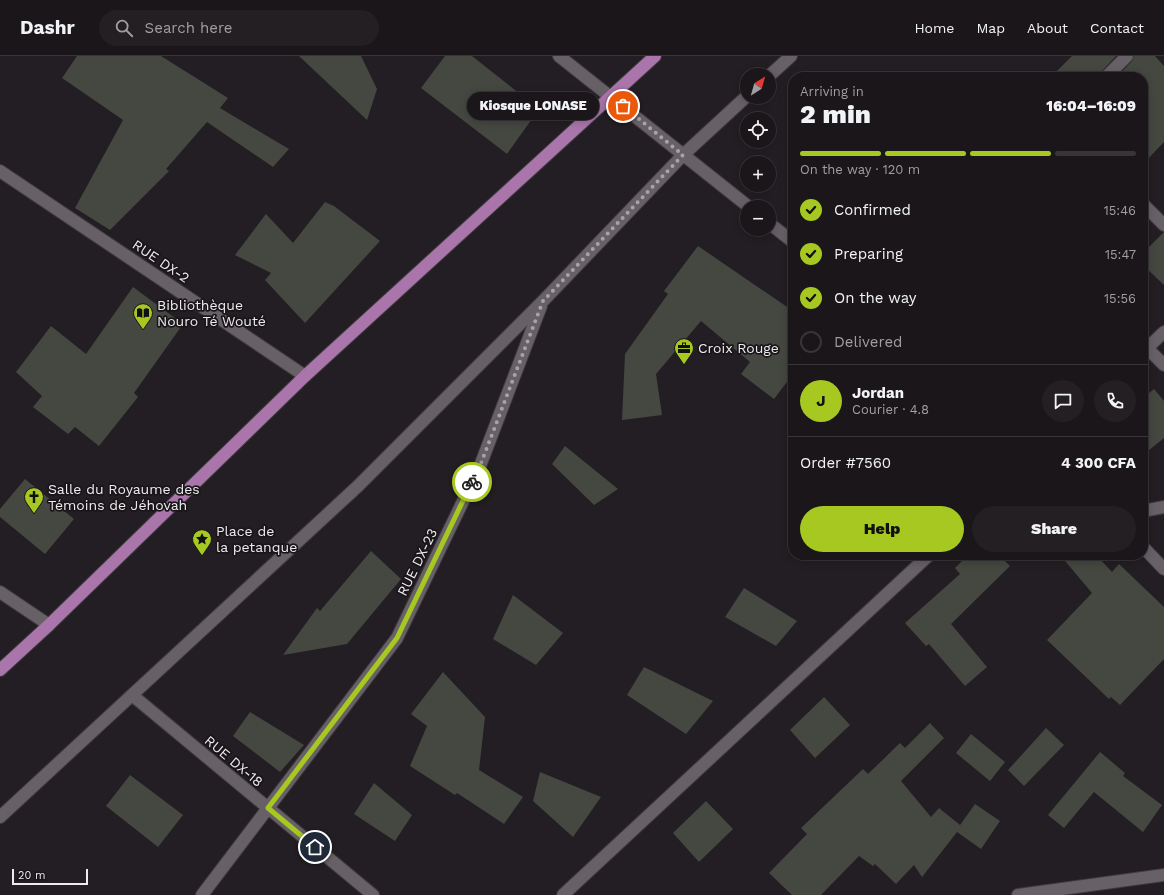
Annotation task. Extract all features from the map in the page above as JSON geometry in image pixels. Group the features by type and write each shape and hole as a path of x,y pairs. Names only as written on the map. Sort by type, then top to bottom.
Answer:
{"main road":[{"path":"0,670 49,625 305,376 655,56"}],"street":[{"path":"560,56 740,200"},
{"path":"776,69 790,56"},
{"path":"1111,72 1127,56"},
{"path":"0,817 358,486 543,301 683,155 740,102"},
{"name":"RUE DX-2","path":"0,171 305,376"},
{"path":"1148,209 1164,225"},
{"path":"776,229 788,238"},
{"name":"RUE DX-23","path":"202,895 397,638 480,466 543,301"},
{"path":"1148,347 1164,332"},
{"path":"1148,352 1164,365"},
{"path":"1148,510 1164,507"},
{"path":"1148,552 1164,569"},
{"path":"563,895 924,560"},
{"path":"0,592 49,625"},
{"name":"RUE DX-18","path":"132,695 373,895"},
{"path":"1018,895 1164,875"}],"building":[{"path":"77,56 161,56 228,98 220,108 289,149 273,167 207,122 166,169 169,171 110,230 75,208 123,120 62,78"},
{"path":"299,56 361,56 377,89 367,120"},
{"path":"445,56 472,56 539,109 507,154 421,88"},
{"path":"1072,56 1116,56 1101,72 1056,72"},
{"path":"1134,56 1155,56 1164,66 1164,142 1148,159 1148,72 1122,72 1132,61"},
{"path":"325,202 334,206 380,241 305,323 265,280 271,273 235,255 266,214 293,243"},
{"path":"1164,232 1164,285 1148,270 1148,248"},
{"path":"698,246 788,308 788,381 774,399 741,374 750,362 701,321 656,374 662,415 622,420 625,354 668,294 664,291"},
{"path":"133,287 183,324 134,393 138,397 99,446 75,427 68,434 33,407 42,396 16,372 51,326 86,354"},
{"path":"1154,389 1164,401 1164,438 1148,451 1148,394"},
{"path":"565,446 618,489 594,505 552,464"},
{"name":"Salle du Royaume des Témoins de Jéhovah","path":"25,479 74,519 45,554 0,517 0,509"},
{"path":"371,551 401,579 347,644 283,655 317,608 320,611"},
{"path":"963,560 1004,560 1010,566 951,624 987,667 965,686 929,644 926,646 905,623 960,574 955,568"},
{"path":"1064,560 1101,560 1112,572 1119,564 1164,607 1164,659 1120,705 1111,697 1109,699 1047,640 1092,593"},
{"path":"744,588 797,621 776,646 725,617"},
{"path":"513,595 563,633 536,665 493,639"},
{"path":"644,667 713,701 686,734 627,695"},
{"path":"443,672 485,717 479,770 523,797 504,824 457,793 455,795 410,766 427,726 411,714"},
{"path":"824,697 850,725 815,758 790,730"},
{"path":"250,712 304,745 280,772 233,736"},
{"path":"930,723 944,738 901,781 931,817 939,808 960,825 975,804 1000,821 981,849 957,832 922,877 914,865 896,884 875,864 873,866 859,856 821,895 792,895 769,873 807,834 801,828 863,769 868,774 900,743 905,748"},
{"path":"1046,728 1064,745 1024,786 1008,770"},
{"path":"971,734 1005,762 990,781 956,753"},
{"path":"1100,752 1125,773 1123,776 1162,805 1143,832 1094,792 1064,828 1048,815"},
{"path":"540,772 601,797 573,837 533,801"},
{"path":"130,775 183,815 158,847 106,806"},
{"path":"374,783 412,815 395,841 354,814"},
{"path":"706,801 733,829 699,862 673,833"}],"way so far":[{"path":"472,482 480,466 543,301 683,155 623,106"}],"place":[{"name":"Kiosque LONASE","path":"623,106"},
{"name":"Bibliothèque Nouro Té Wouté","path":"143,330"},
{"name":"Croix Rouge","path":"684,365"},
{"name":"Salle du Royaume des Témoins de Jéhovah","path":"34,514"},
{"name":"Place de la petanque","path":"202,556"}],"route":[{"path":"315,847 268,808 397,638 472,482"}]}
